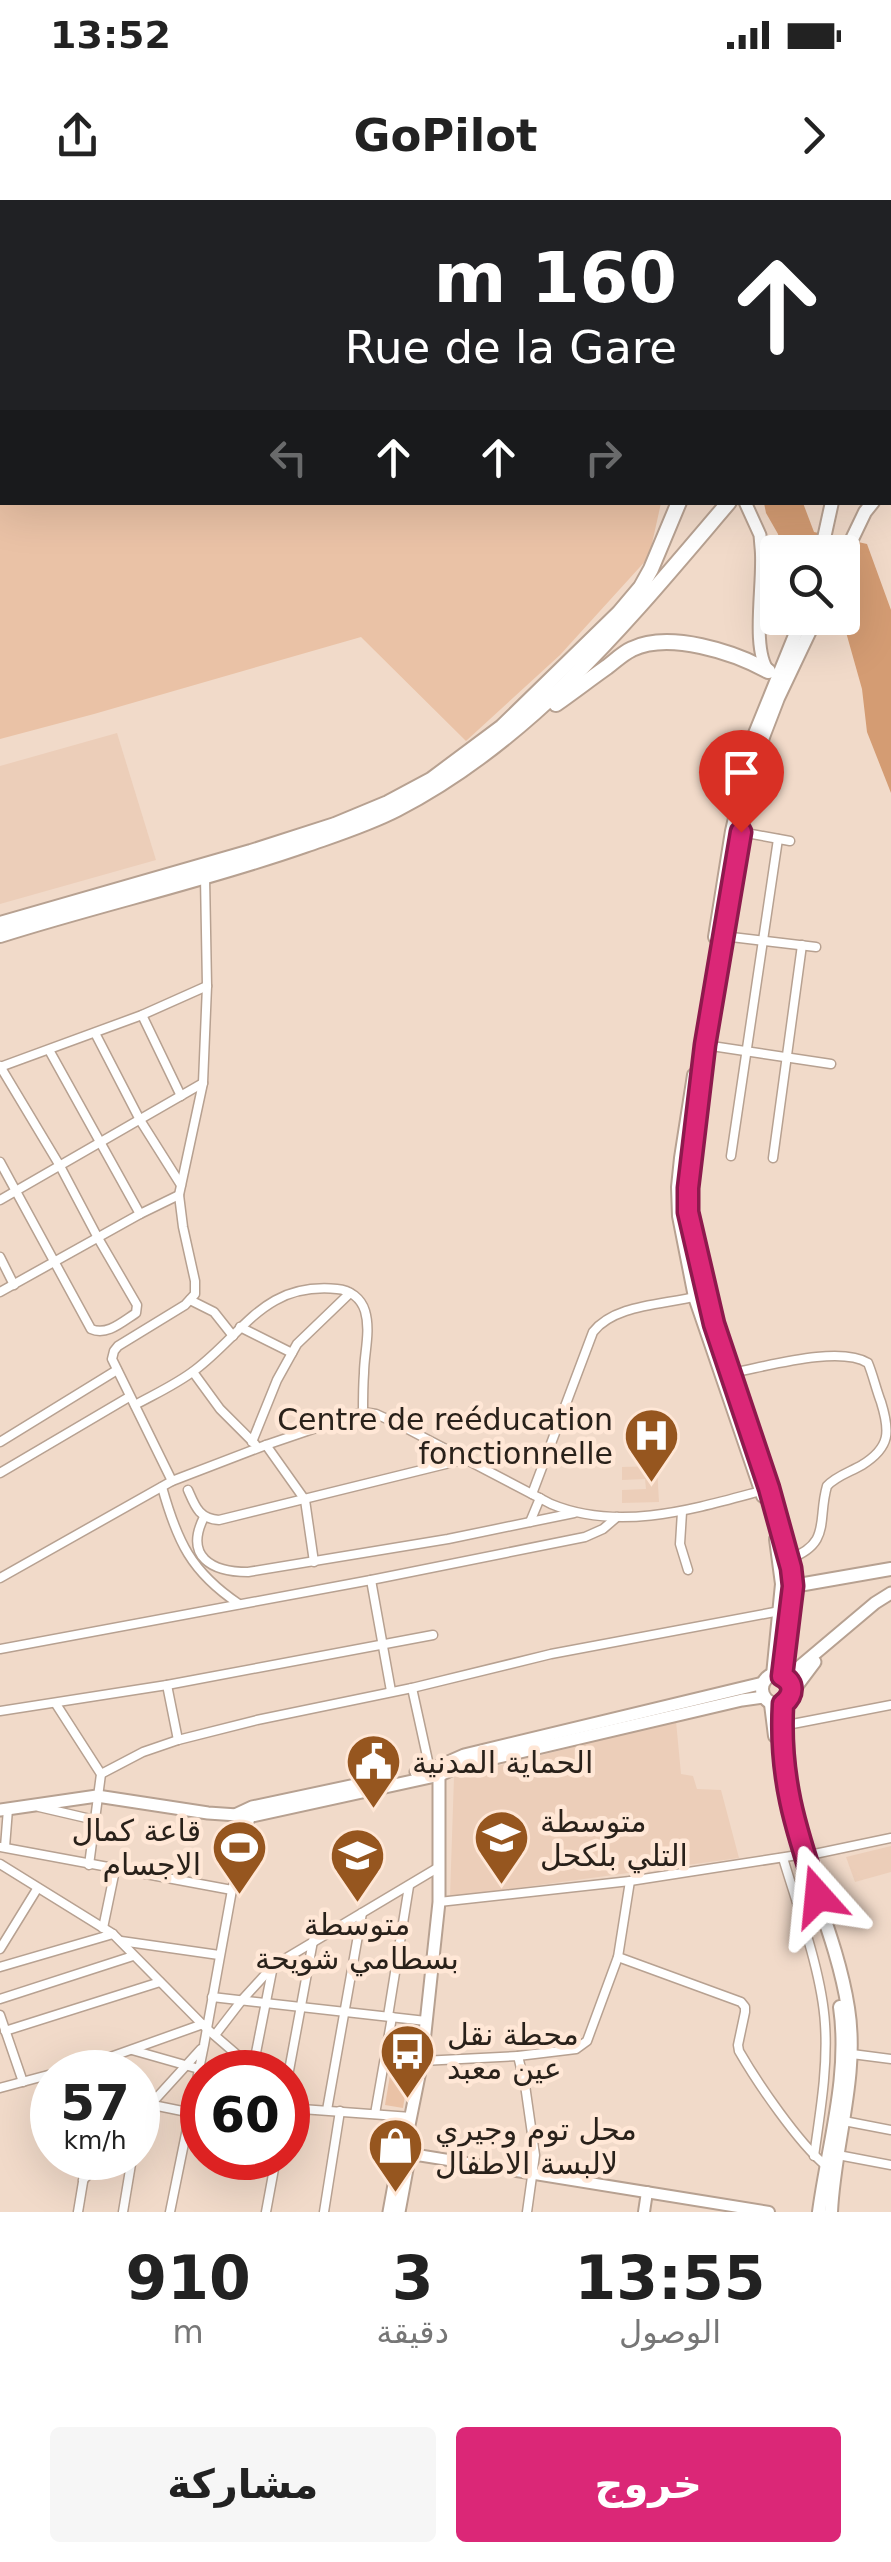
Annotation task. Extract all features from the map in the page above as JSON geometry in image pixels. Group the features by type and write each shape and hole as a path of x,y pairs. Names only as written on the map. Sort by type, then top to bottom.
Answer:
{"highway":[{"path":"0,936 205,871 352,818 430,780 502,727 619,613 646,578 678,505"},
{"path":"483,758 590,661 726,505"},
{"path":"0,924 280,854 395,811 483,758 632,648 658,643 717,650 749,660 777,676"}],"main road":[{"path":"746,505 762,546 762,663 777,676"},
{"path":"826,535 829,505"},
{"path":"853,535 870,505"},
{"path":"795,635 754,736 732,831 678,1186 679,1216 701,1295 789,1559 793,1586 777,1689 784,1767 841,2014 843,2054 825,2212"},
{"path":"805,635 777,676 741,832 705,1045 688,1212 701,1295 731,1372 778,1551 782,1584 778,1775 846,1991 852,2054 844,2121 833,2163"},
{"path":"793,1586 891,1570"},
{"path":"4,1809 97,1796 208,1813 252,1812 436,1770 464,1754 777,1689 891,1593"},
{"path":"399,2212 405,2148 422,2061 439,1902 436,1770"},
{"path":"389,2212 405,2148"}],"street":[{"path":"741,832 790,841"},
{"path":"732,1156 778,839"},
{"path":"0,1292 180,1190 204,1083 205,871"},
{"path":"724,936 816,947"},
{"path":"774,1158 802,945"},
{"path":"0,1162 91,1329 109,1330 136,1313 138,1309 60,1166 0,1066 95,1033 207,986"},
{"path":"142,1014 181,1096"},
{"path":"95,1033 180,1190 196,1288 190,1300 118,1346 112,1360 172,1482"},
{"path":"705,1045 831,1064"},
{"path":"49,1050 140,1214"},
{"path":"0,1200 204,1083"},
{"path":"0,1257 14,1284"},
{"path":"0,1472 193,1372 260,1309 294,1291 333,1288 356,1296 366,1314 363,1412"},
{"path":"259,1445 277,1380 292,1353 350,1293"},
{"path":"530,1522 593,1332 615,1313 701,1295"},
{"path":"190,1300 214,1312 233,1336"},
{"path":"240,1327 292,1353"},
{"path":"731,1372 830,1355 860,1358 868,1362 888,1424 884,1442 874,1456 827,1486 822,1529 806,1553 789,1559"},
{"path":"0,1442 117,1370"},
{"path":"193,1372 220,1408 259,1445 305,1500 314,1562"},
{"path":"0,1576 172,1482 259,1445 363,1412 398,1424 574,1514"},
{"path":"188,1490 198,1512 219,1520 466,1459"},
{"path":"162,1487 174,1528 200,1572 239,1604"},
{"path":"204,1517 199,1528 201,1556 226,1572 248,1572 574,1514 616,1517 682,1512 765,1490"},
{"path":"682,1512 680,1544 688,1570"},
{"path":"0,1648 585,1537 602,1530 616,1517"},
{"path":"370,1580 391,1691"},
{"path":"101,1774 143,1752 178,1740 551,1654 780,1610"},
{"path":"0,1711 432,1635"},
{"path":"167,1684 178,1740"},
{"path":"412,1688 436,1770"},
{"path":"56,1704 101,1774 89,1865"},
{"path":"782,1726 891,1705"},
{"path":"30,1805 95,1820"},
{"path":"4,1809 2,1847 232,1890"},
{"path":"203,2050 232,1890 252,1812"},
{"path":"439,1902 802,1856 891,1838"},
{"path":"783,1858 819,1982 826,2023 814,2156"},
{"path":"0,1864 117,1938 232,2050"},
{"path":"131,2050 208,2029 273,1966 440,1867"},
{"path":"103,1928 114,1870"},
{"path":"422,2061 518,2056 583,2046 618,1957 630,1880"},
{"path":"375,2114 409,1886"},
{"path":"0,1950 37,1889"},
{"path":"327,2110 362,1912"},
{"path":"0,1968 117,1938 219,1955"},
{"path":"292,2050 312,1941"},
{"path":"0,1998 133,1956"},
{"path":"618,1957 741,2002 745,2012 739,2051 814,2156 833,2163 891,2166"},
{"path":"258,2050 273,1966"},
{"path":"5,2031 160,1982"},
{"path":"212,1997 426,2021"},
{"path":"0,2016 22,2082"},
{"path":"200,2050 204,2045"},
{"path":"852,2054 891,2059"},
{"path":"518,2056 534,2143 534,2173 527,2212"},
{"path":"160,2089 180,2070"},
{"path":"0,2088 30,2080"},
{"path":"310,2109 410,2117"},
{"path":"324,2212 340,2112"},
{"path":"844,2121 891,2130"},
{"path":"405,2148 770,2212"},
{"path":"170,2212 180,2160"},
{"path":"78,2212 83,2180"},
{"path":"123,2212 128,2180"},
{"path":"266,2212 272,2180"},
{"path":"644,2212 648,2192"}],"shaded area":[{"path":"0,505 661,505 649,557 560,655 466,741 361,637 0,739"},
{"path":"764,505 804,505 814,532 827,535 778,535"},
{"path":"860,542 867,544 891,610 891,793 867,732 862,689 847,635 860,635"},
{"path":"117,733 156,860 0,904 0,766"},
{"name":"Centre de reéducation fonctionnelle","path":"657,1466 659,1502 622,1503 622,1490 646,1489 645,1479 622,1480 622,1467"},
{"path":"676,1721 681,1774 693,1776 697,1789 721,1790 739,1858 450,1897 454,1777"},
{"path":"891,1846 891,1872 855,1882 846,1857"},
{"path":"398,2027 415,2030 403,2108 385,2105"}],"place":[{"name":"Centre de reéducation fonctionnelle","path":"652,1485"},
{"name":"الحماية المدنية","path":"373,1811"},
{"name":"متوسطة التلي بلكحل","path":"501,1887"},
{"name":"قاعة كمال الاجسام","path":"240,1896"},
{"name":"متوسطة بسطامي شويحة","path":"357,1905"},
{"name":"محطة نقل عين معبد","path":"408,2100"},
{"name":"محل توم وجيري لالبسة الاطفال","path":"396,2195"}],"route":[{"path":"741,832 705,1045 688,1212 714,1324 769,1488 791,1568 793,1586 782,1676 790,1681 792,1690 783,1704 784,1767 790,1806 818,1896"}]}
